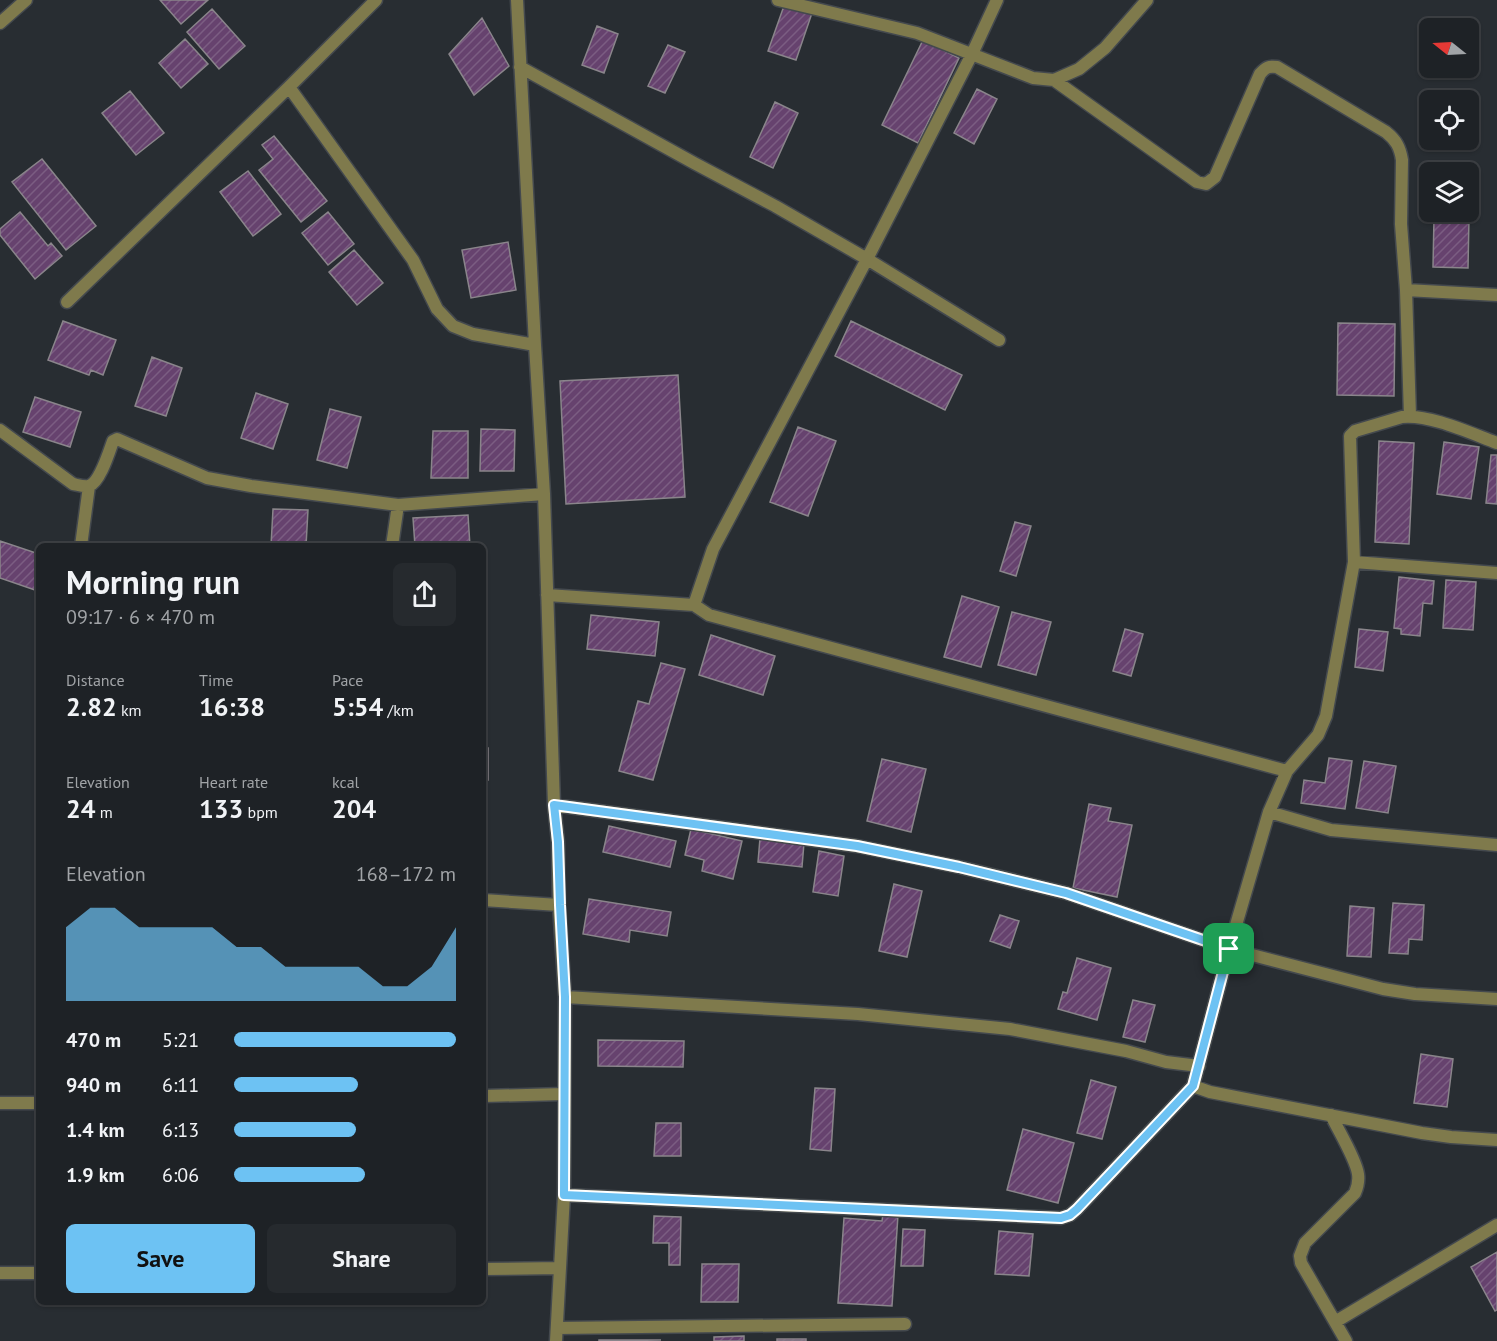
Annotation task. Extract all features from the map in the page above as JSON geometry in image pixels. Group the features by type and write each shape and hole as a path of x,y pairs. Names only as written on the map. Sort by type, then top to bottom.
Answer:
{"street":[{"path":"0,23 27,0"},
{"path":"517,0 544,494 554,805 558,842 565,997 564,1195 556,1335 905,1323"},
{"path":"778,0 916,33 1033,78 1054,80 1079,69 1105,48 1147,0"},
{"path":"694,606 713,549 867,259 972,54 997,0"},
{"path":"67,302 289,87 373,1"},
{"path":"1054,80 1201,184 1206,184 1215,177 1260,74 1270,66 1277,67 1395,139 1402,160 1401,224 1406,290 1410,416"},
{"path":"520,67 775,206 999,340"},
{"path":"289,87 413,260 437,309 453,326 473,334 535,345"},
{"path":"1406,290 1497,296"},
{"path":"564,1195 1061,1218 1070,1215 1193,1086 1229,949 1269,812 1287,771 1318,735 1326,716 1354,562 1350,436 1355,431 1410,416 1429,419 1497,443"},
{"path":"0,430 74,484 81,486 89,486 95,482 114,441 117,440 207,478 398,505 544,494"},
{"path":"81,543 89,486"},
{"path":"392,543 398,505"},
{"path":"1354,562 1497,573"},
{"path":"547,595 694,606 709,615 1287,771"},
{"path":"554,805 857,846 959,867 1066,893 1229,949 1383,989 1415,994 1497,999"},
{"path":"1269,812 1331,830 1497,845"},
{"path":"486,900 560,905"},
{"path":"565,997 858,1014 1010,1029 1126,1051 1166,1062 1198,1066"},
{"path":"1193,1086 1210,1092 1422,1133 1497,1140"},
{"path":"486,1096 564,1094"},
{"path":"0,1103 36,1103"},
{"path":"1331,1115 1355,1164 1359,1184 1355,1193 1305,1243 1300,1256 1346,1341"},
{"path":"1335,1322 1497,1225"},
{"path":"486,1269 560,1268"},
{"path":"0,1273 36,1273"}],"building":[{"path":"160,0 208,0 181,24"},
{"path":"785,3 812,13 796,60 768,51"},
{"path":"212,9 245,46 219,69 187,32"},
{"path":"482,18 509,66 474,95 449,54"},
{"path":"597,26 618,34 604,73 582,65"},
{"path":"185,39 208,64 181,88 159,63"},
{"path":"923,40 959,58 918,143 882,125"},
{"path":"668,45 685,52 665,93 648,86"},
{"path":"977,89 997,99 974,144 954,133"},
{"path":"130,91 164,133 136,155 102,113"},
{"path":"775,102 798,113 773,168 750,157"},
{"path":"274,136 327,201 301,222 259,170 273,159 262,145"},
{"path":"42,159 96,226 66,250 12,182"},
{"path":"248,171 281,214 253,236 220,192"},
{"path":"20,212 48,246 51,243 62,256 35,279 0,235 0,229"},
{"path":"328,212 354,244 328,265 302,233"},
{"path":"1434,222 1469,222 1468,268 1433,267"},
{"path":"508,242 516,290 471,298 462,250"},
{"path":"354,250 383,283 357,305 329,272"},
{"path":"63,321 116,340 103,375 91,370 89,375 48,360"},
{"path":"851,321 962,375 945,410 835,356"},
{"path":"1338,323 1395,324 1394,396 1337,395"},
{"path":"152,357 182,368 166,416 135,406"},
{"path":"678,375 685,497 566,504 560,381"},
{"path":"256,393 288,404 273,449 241,438"},
{"path":"35,397 81,412 70,447 23,432"},
{"path":"330,409 361,417 347,468 317,460"},
{"path":"798,427 836,441 808,516 770,502"},
{"path":"481,429 515,430 514,471 480,471"},
{"path":"433,431 468,431 468,478 431,478"},
{"path":"1379,441 1414,443 1409,544 1375,542"},
{"path":"1444,442 1479,447 1471,499 1437,494"},
{"path":"1491,455 1497,455 1497,504 1486,503"},
{"path":"273,509 308,510 306,543 271,543"},
{"path":"468,515 470,543 415,543 413,518"},
{"path":"1015,522 1031,526 1016,576 1000,571"},
{"path":"0,541 36,553 35,590 0,578"},
{"path":"1399,577 1434,581 1432,604 1423,603 1420,636 1401,634 1401,629 1394,628"},
{"path":"1446,580 1476,582 1473,630 1443,628"},
{"path":"962,596 999,607 981,667 944,657"},
{"path":"1012,612 1051,622 1036,675 998,665"},
{"path":"591,615 659,622 655,656 587,649"},
{"path":"1125,629 1143,634 1131,676 1113,671"},
{"path":"1359,629 1388,632 1383,671 1355,667"},
{"path":"711,635 775,656 763,695 699,675"},
{"path":"661,663 685,669 653,780 619,771 638,701 649,704"},
{"path":"486,748 488,748 488,780 486,780"},
{"path":"1329,758 1352,761 1345,809 1301,803 1304,780 1325,783"},
{"path":"882,759 926,769 911,832 867,821"},
{"path":"1364,761 1396,766 1388,813 1356,808"},
{"path":"1089,804 1111,808 1108,821 1132,825 1117,897 1073,888"},
{"path":"609,826 676,841 670,867 603,852"},
{"path":"691,829 742,841 733,879 702,871 704,860 685,855"},
{"path":"760,838 804,843 802,867 758,862"},
{"path":"819,851 844,856 838,896 813,892"},
{"path":"894,884 922,891 907,957 879,951"},
{"path":"589,899 671,912 667,936 630,930 629,942 583,934"},
{"path":"1393,903 1424,905 1422,940 1409,939 1408,954 1389,953"},
{"path":"1350,906 1374,908 1371,957 1347,956"},
{"path":"1000,915 1019,921 1010,948 990,941"},
{"path":"1077,958 1111,968 1097,1020 1058,1009 1063,992 1067,993"},
{"path":"1133,1000 1155,1005 1145,1042 1123,1037"},
{"path":"598,1040 684,1041 683,1067 598,1066"},
{"path":"1421,1054 1453,1059 1447,1107 1414,1103"},
{"path":"1091,1080 1116,1087 1102,1139 1077,1133"},
{"path":"815,1088 835,1089 831,1151 810,1149"},
{"path":"656,1123 681,1123 681,1156 654,1156"},
{"path":"1023,1129 1074,1143 1058,1203 1007,1190"},
{"path":"883,1214 898,1215 892,1306 838,1303 844,1218 882,1221"},
{"path":"654,1216 681,1217 680,1265 669,1265 669,1243 653,1243"},
{"path":"903,1229 925,1230 923,1266 901,1266"},
{"path":"999,1231 1033,1234 1029,1276 995,1274"},
{"path":"1497,1252 1497,1310 1495,1311 1471,1267"},
{"path":"702,1264 739,1264 738,1302 701,1302"},
{"path":"744,1336 744,1341 714,1341 714,1337"},
{"path":"777,1339 806,1339 806,1341 777,1341"},
{"path":"599,1340 661,1340 599,1341"}],"route":[{"path":"554,805 857,846 959,867 1066,893 1229,949 1193,1086 1070,1215 1061,1218 564,1195 565,997 558,842 554,805"}]}
